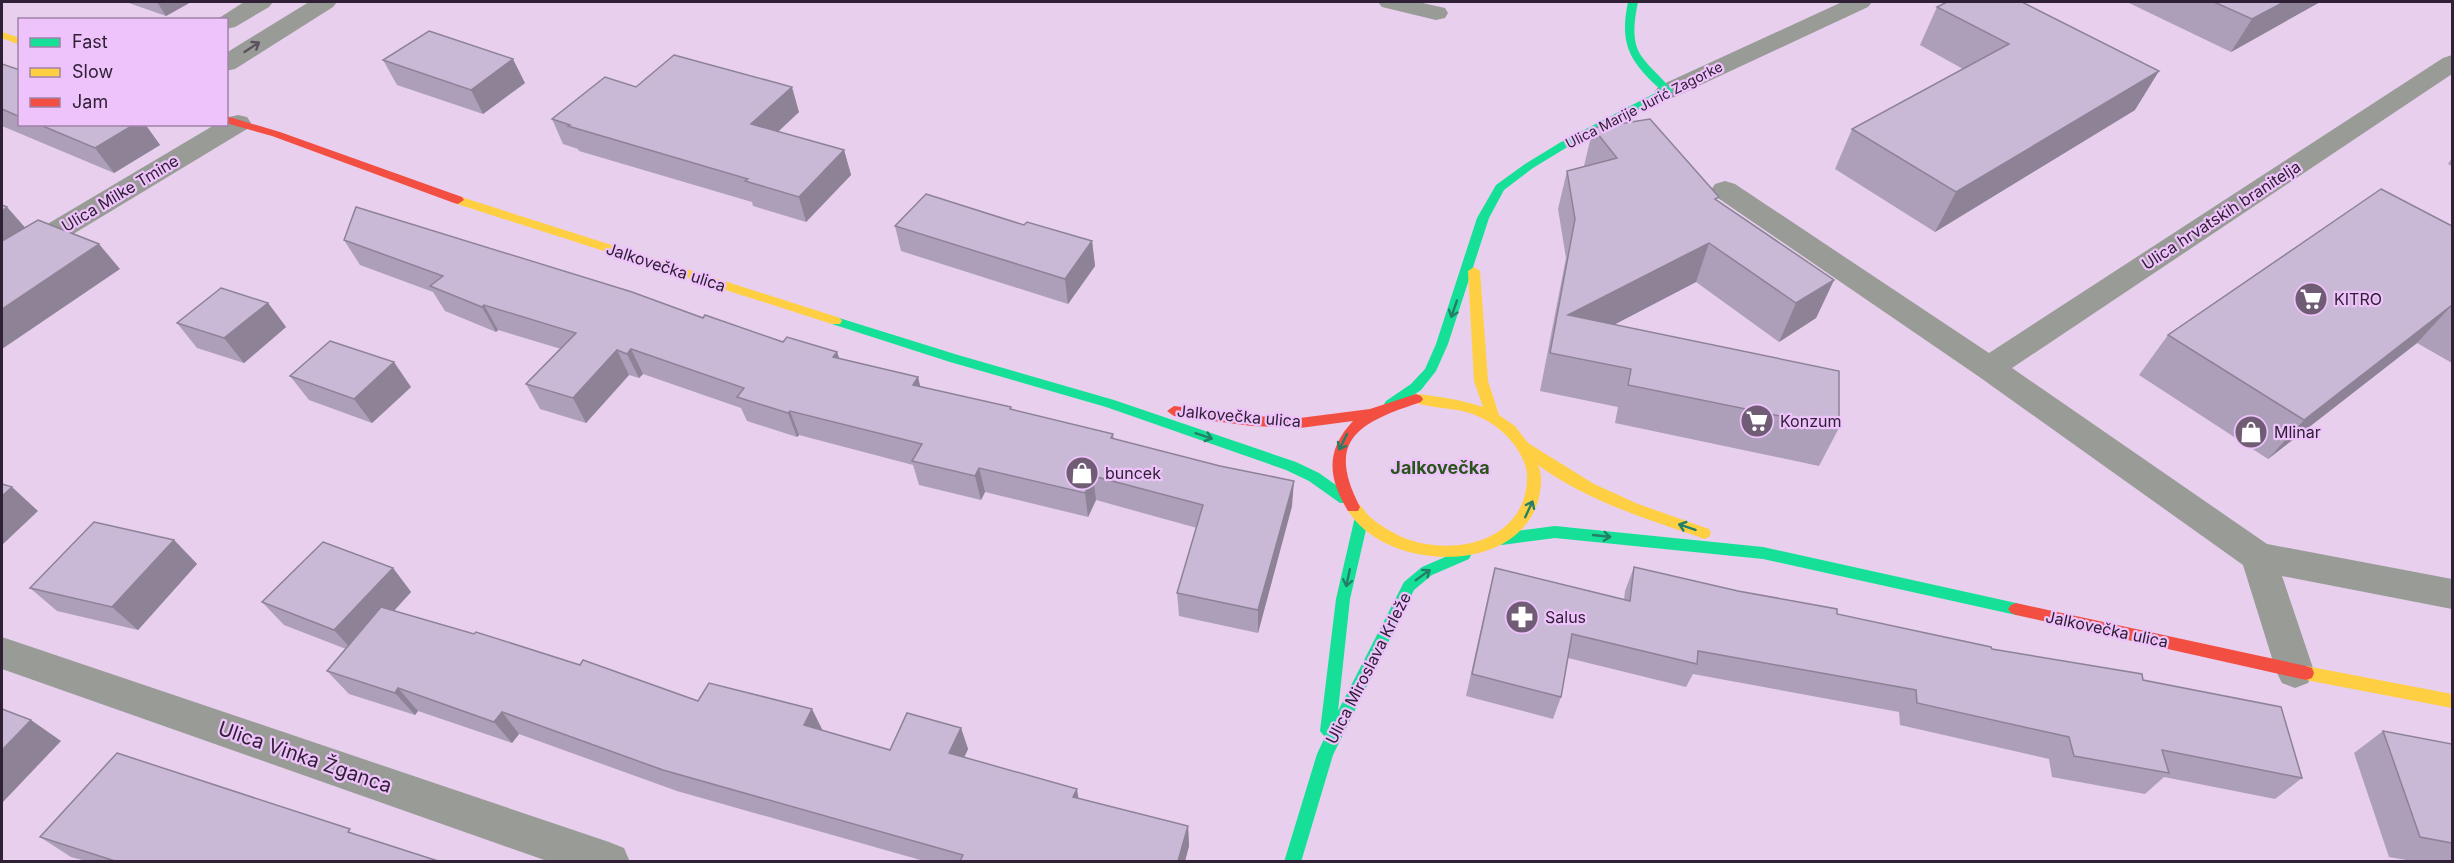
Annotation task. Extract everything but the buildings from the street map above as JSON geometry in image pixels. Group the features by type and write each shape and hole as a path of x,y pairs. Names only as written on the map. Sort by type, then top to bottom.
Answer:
{"main road":[{"path":"1633,2 1627,31 1632,48 1641,64 1668,91"},
{"path":"2,35 18,41"},
{"name":"Ulica Marije Jurić Zagorke","path":"1391,404 1416,387 1430,371 1473,254 1483,218 1500,188 1529,166 1565,144 1668,91"},
{"name":"Jalkovečka ulica","path":"232,121 276,134 488,211 955,359 1109,403 1291,466 1314,477 1345,499"},
{"name":"Ulica Marije Jurić Zagorke","path":"1473,254 1481,381 1493,417"},
{"path":"1416,399 1443,400 1469,406 1493,417 1511,431 1525,447 1535,471 1535,497 1524,520 1503,539 1476,550 1446,553 1414,549 1385,538 1361,521 1345,499 1336,475 1339,451 1349,430 1369,414 1391,404 1416,399"},
{"name":"Jalkovečka ulica","path":"1109,403 1300,423 1333,421 1369,414"},
{"name":"Jalkovečka ulica","path":"1525,447 1554,470 1582,487 1621,505 1763,553 2295,671 2452,701"},
{"name":"Ulica Miroslava Krleže","path":"1325,754 1343,599 1361,521"},
{"name":"Jalkovečka ulica","path":"1503,539 1555,532 1763,553"},
{"name":"Ulica Miroslava Krleže","path":"1292,861 1325,754 1409,586 1427,571 1476,550"}],"street":[{"path":"228,21 261,2"},
{"path":"228,63 325,2"},
{"path":"1390,2 1436,13"},
{"name":"Ulica Marije Jurić Zagorke","path":"1668,91 1860,2"},
{"name":"Ulica hrvatskih branitelja","path":"1989,368 2452,63"},
{"name":"Ulica Milke Tmine","path":"2,264 224,126"},
{"path":"1725,190 1989,368 2258,557 2452,594"},
{"path":"2258,557 2295,671"},
{"name":"Ulica Vinka Žganca","path":"2,654 609,861"}],"traffic: fast":[{"path":"1391,404 1416,387 1430,371 1442,344 1483,218 1500,188 1529,166 1565,144 1668,91 1639,62 1630,42 1629,31 1633,2"},
{"path":"836,321 955,359 1109,403 1291,466 1314,477 1345,499"},
{"path":"1328,731 1343,599 1361,521"},
{"path":"1502,539 1555,532 1763,553 2016,609"},
{"path":"1292,862 1325,754 1409,586 1427,571 1464,555"}],"traffic: slow":[{"path":"2,35 18,41"},
{"path":"458,200 836,321"},
{"path":"1474,271 1481,381 1493,417"},
{"path":"1353,507 1373,528 1389,537 1417,548 1442,551 1481,547 1501,538 1517,525 1529,508 1534,489 1534,470 1526,449 1510,430 1489,416 1466,407 1441,401 1416,399"},
{"path":"1525,447 1567,477 1610,499 1704,533"},
{"path":"2306,673 2452,701"}],"traffic: jam":[{"path":"228,120 276,134 458,200"},
{"path":"1353,507 1345,495 1341,482 1339,469 1343,444 1359,423 1376,412 1416,399"},
{"path":"1174,411 1252,421 1300,423 1369,414"},
{"path":"2016,609 2306,673"}],"place":[{"name":"KITRO","path":"2311,299"},
{"name":"Konzum","path":"1757,421"},
{"name":"Mlinar","path":"2251,432"},
{"name":"buncek","path":"1082,473"},
{"name":"Salus","path":"1522,617"}],"district":[{"name":"Jalkovečka","path":"1440,468"}]}
